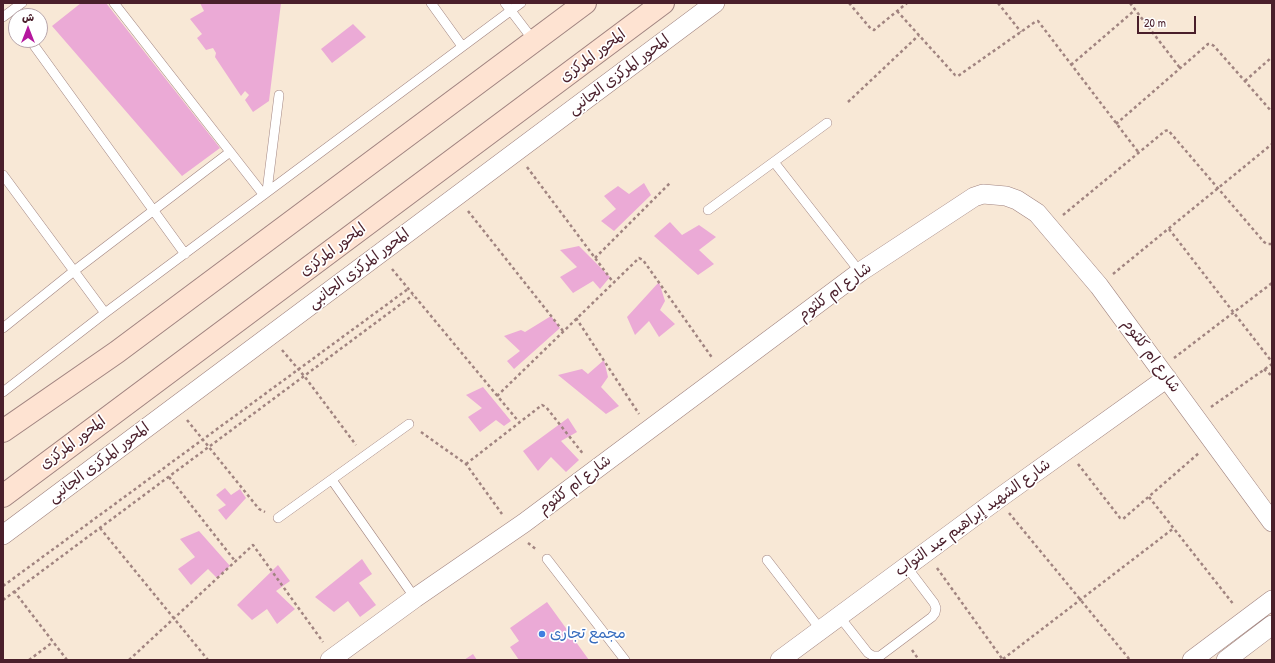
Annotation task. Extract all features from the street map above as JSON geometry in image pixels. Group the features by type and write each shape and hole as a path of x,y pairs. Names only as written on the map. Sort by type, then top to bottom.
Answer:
{"main road":[{"path":"3,431 117,352 586,3"},
{"name":"المحور المركزى","path":"3,496 663,3"}],"street":[{"name":"المحور المركزى الجانبى","path":"3,535 715,3"},
{"name":"شارع ام كلثوم","path":"332,658 415,598 514,530 860,272 974,196 983,194 1006,196 1017,200 1037,213 1049,226 1099,286 1272,522"},
{"name":"شارع الشهيد إبراهيم عبد التواب","path":"780,660 1066,449 1163,373"},
{"path":"1192,660 1272,600"},
{"path":"1226,660 1272,625"}],"lane":[{"path":"3,17 22,3"},
{"path":"114,3 230,152 265,193"},
{"path":"431,3 462,46"},
{"path":"3,392 105,313 462,46 508,7 520,3"},
{"path":"508,7 534,41"},
{"path":"36,48 185,254"},
{"path":"265,193 279,95"},
{"path":"708,210 827,123"},
{"path":"3,328 74,271 230,152"},
{"path":"774,162 860,272"},
{"path":"3,174 105,313"},
{"path":"278,518 409,424"},
{"path":"332,480 415,598"},
{"path":"547,559 625,660"},
{"path":"767,560 821,630"},
{"path":"839,616 868,653 873,656 880,656 891,648 932,617 936,608 934,603 906,566"}],"path":[{"path":"849,3 871,29 874,30 907,3"},
{"path":"998,3 1021,32"},
{"path":"1130,3 1180,68"},
{"path":"1071,65 1136,10"},
{"path":"897,11 955,75 958,76 1038,21 1139,153"},
{"path":"848,102 919,35"},
{"path":"1116,124 1206,46 1211,44 1272,112"},
{"path":"1245,81 1272,57"},
{"path":"1049,226 1168,130 1264,242 1267,244 1272,244"},
{"path":"1099,286 1272,144"},
{"path":"515,152 613,282"},
{"path":"595,258 670,182"},
{"path":"457,196 563,331"},
{"path":"1169,229 1272,363 1196,418"},
{"path":"380,254 519,422"},
{"path":"497,396 636,259 639,258 643,260 723,374"},
{"path":"1163,373 1233,312 1272,283"},
{"path":"3,586 408,288"},
{"path":"3,600 413,295"},
{"path":"576,318 649,429"},
{"path":"269,336 298,369 365,456"},
{"path":"1264,369 1272,376"},
{"path":"466,464 540,406 544,405 596,469"},
{"path":"175,406 259,509 278,518"},
{"path":"409,424 466,464 514,530 547,559"},
{"path":"1066,449 1120,518 1124,519 1213,441"},
{"path":"169,477 235,561"},
{"path":"1149,497 1246,620"},
{"path":"998,499 1130,660"},
{"path":"100,528 208,660"},
{"path":"925,552 1004,660 1174,528"},
{"path":"129,660 252,545 255,545 332,658"},
{"path":"14,591 67,660"},
{"path":"29,660 53,642"}],"building":[{"path":"81,3 106,3 220,148 182,176 52,26"},
{"path":"200,3 281,3 269,101 253,112 245,100 249,95 245,91 241,96 215,57 216,53 213,48 206,50 197,38 202,34 190,19 204,11"},
{"path":"353,24 366,37 332,63 321,49"},
{"path":"644,183 651,195 614,231 601,221 616,209 604,196 618,186 629,194"},
{"path":"670,222 682,235 699,225 716,237 699,250 714,264 698,275 654,236"},
{"path":"579,246 610,277 600,289 593,281 573,293 560,277 577,267 560,250"},
{"path":"659,282 665,301 660,310 675,324 659,337 649,321 635,335 627,317"},
{"path":"551,316 560,328 514,369 507,361 520,351 504,336 521,330 525,332"},
{"path":"604,360 608,377 601,387 619,406 606,414 558,375 582,369 588,374"},
{"path":"483,387 511,421 504,426 496,420 480,432 468,417 482,408 466,395"},
{"path":"568,418 577,432 561,441 579,460 566,472 551,457 538,471 523,451"},
{"path":"225,488 231,495 240,489 246,498 226,520 218,510 226,505 216,495"},
{"path":"199,531 230,566 217,578 208,569 191,585 178,569 195,557 180,539"},
{"path":"362,559 372,574 359,583 376,605 360,617 348,601 334,612 315,597"},
{"path":"278,565 290,581 276,591 295,609 277,624 267,609 252,620 237,605"},
{"name":"مجمع تجارى","path":"547,602 589,660 519,660 510,647 519,641 510,628"},
{"path":"473,654 477,660 464,660"}],"place":[{"name":"مجمع تجارى","path":"542,634"}]}
